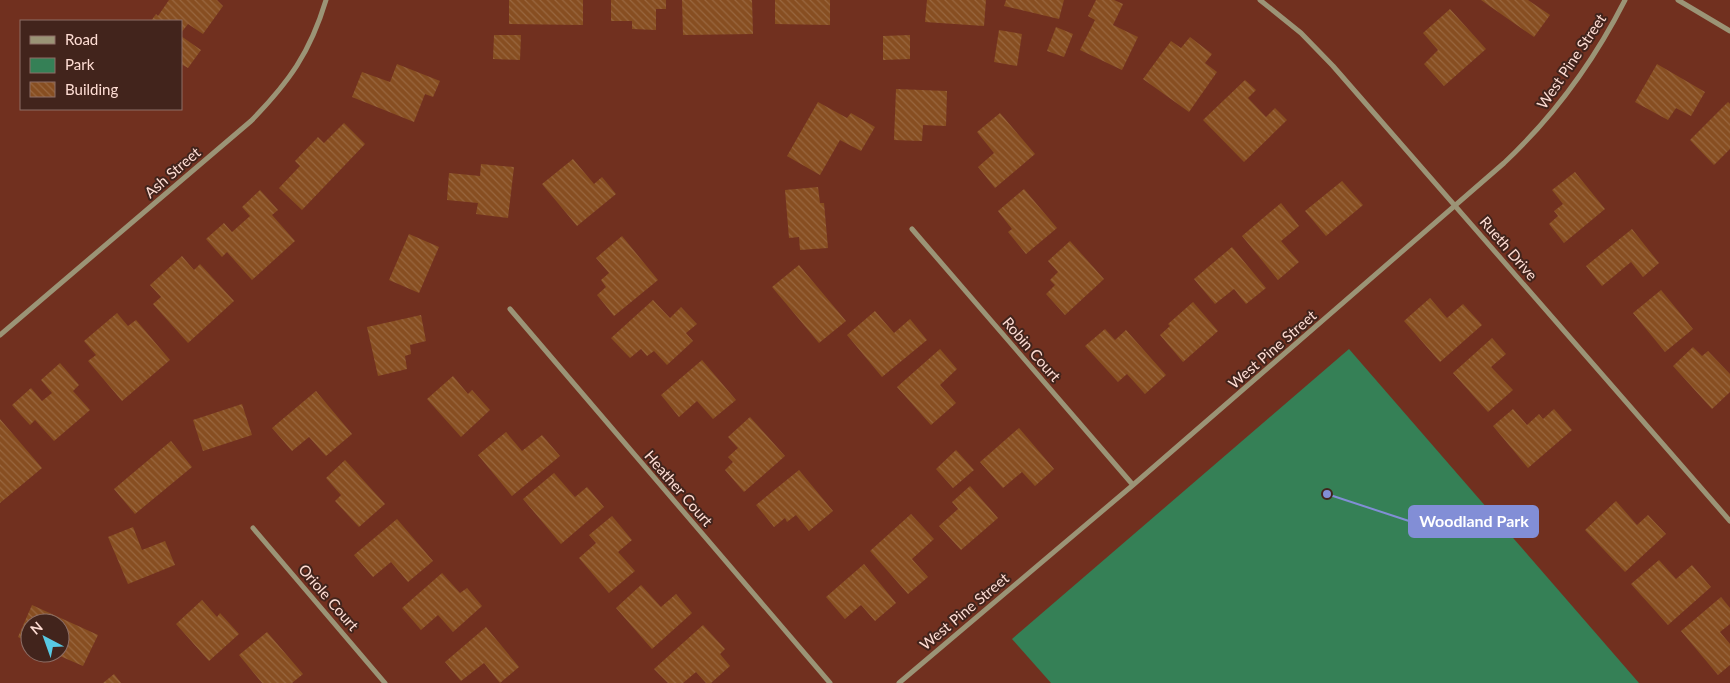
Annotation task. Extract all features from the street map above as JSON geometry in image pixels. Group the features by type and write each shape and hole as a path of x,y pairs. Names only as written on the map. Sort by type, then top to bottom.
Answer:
{"street":[{"name":"Ash Street","path":"0,335 251,121 272,100 293,74 320,20 326,0"},
{"name":"Rueth Drive","path":"1260,0 1317,48 1730,521"},
{"name":"West Pine Street","path":"899,683 1133,485 1456,206 1525,143 1564,99 1598,48 1625,0"},
{"path":"1678,0 1730,31"},
{"name":"Robin Court","path":"912,229 1133,485"},
{"name":"Heather Court","path":"510,309 830,683"},
{"name":"Oriole Court","path":"253,528 386,683"}],"green space":[{"path":"1349,349 1639,683 1051,683 1012,639"}],"building":[{"path":"169,0 217,0 223,6 203,34 188,24 182,32 182,20 152,20 156,14 158,16"},
{"path":"509,0 583,0 583,25 509,24"},
{"path":"611,0 666,0 666,9 656,9 656,30 632,29 632,21 611,21"},
{"path":"682,0 752,0 753,34 683,35"},
{"path":"775,0 830,0 830,25 775,24"},
{"path":"927,0 986,0 984,26 925,22"},
{"path":"1006,0 1064,0 1059,19 1004,6"},
{"path":"1096,0 1114,0 1123,4 1113,25 1138,37 1122,70 1080,50 1095,20 1088,16"},
{"path":"1481,0 1528,0 1550,15 1534,37"},
{"path":"1450,9 1486,49 1444,86 1424,64 1438,50 1423,33"},
{"path":"1056,27 1073,34 1064,57 1047,51"},
{"path":"999,30 1022,34 1017,66 994,62"},
{"path":"494,35 521,35 520,60 493,59"},
{"path":"910,35 910,59 883,60 883,36"},
{"path":"182,37 201,50 188,68 182,65"},
{"path":"1190,37 1212,54 1205,63 1217,72 1189,112 1143,79 1171,41 1181,48"},
{"path":"397,64 440,81 433,97 425,94 414,122 352,97 362,72 390,82"},
{"path":"1657,64 1705,92 1691,116 1676,108 1668,120 1635,102"},
{"path":"1245,80 1256,90 1248,98 1266,117 1275,108 1287,120 1244,162 1203,120"},
{"path":"896,89 947,91 946,126 923,125 922,141 894,140"},
{"path":"818,102 847,118 851,113 875,127 861,151 840,140 820,175 787,156"},
{"path":"1728,102 1730,104 1730,149 1714,165 1690,140"},
{"path":"1000,113 1035,154 995,188 978,167 994,153 977,132"},
{"path":"344,123 365,144 302,210 279,188 300,166 295,161 318,137 324,143"},
{"path":"573,159 594,184 602,177 616,194 577,226 542,184"},
{"path":"481,164 514,167 508,218 476,214 478,203 447,200 449,173 480,176"},
{"path":"1575,172 1605,209 1564,243 1549,224 1558,216 1554,211 1563,204 1552,190"},
{"path":"1342,181 1363,205 1326,236 1305,211"},
{"path":"818,187 820,203 824,203 828,248 800,250 799,237 789,238 785,190"},
{"path":"1024,189 1057,228 1026,254 1008,232 1012,229 998,211"},
{"path":"260,190 278,210 272,215 295,241 252,280 227,252 222,257 206,239 224,223 232,232 250,216 242,207"},
{"path":"1281,203 1299,226 1281,241 1299,262 1278,280 1242,236"},
{"path":"1632,229 1659,263 1643,277 1631,262 1602,286 1586,266"},
{"path":"409,234 439,247 419,293 389,280"},
{"path":"622,236 658,280 614,316 597,295 606,287 601,280 609,273 596,258"},
{"path":"1070,241 1104,279 1065,315 1046,294 1055,285 1050,280 1058,272 1048,261"},
{"path":"1232,247 1266,288 1246,304 1234,289 1215,304 1194,279"},
{"path":"182,256 194,270 200,264 234,301 188,343 153,304 161,297 150,285"},
{"path":"799,265 846,321 819,343 772,287"},
{"path":"1661,290 1693,329 1665,352 1633,313"},
{"path":"1430,298 1447,318 1463,304 1482,325 1440,362 1404,321"},
{"path":"653,300 670,318 681,307 697,324 686,333 693,341 667,365 654,351 647,356 641,349 630,358 611,338"},
{"path":"1193,302 1218,331 1183,362 1160,335 1170,326 1168,324"},
{"path":"875,311 894,333 910,319 927,340 882,377 847,335"},
{"path":"117,313 128,326 136,320 170,360 122,401 88,361 96,355 84,341"},
{"path":"421,315 426,341 410,345 411,354 405,356 407,369 378,376 367,327"},
{"path":"1105,329 1115,340 1126,330 1166,375 1145,394 1127,374 1118,382 1085,346"},
{"path":"1492,338 1506,354 1491,367 1513,390 1488,412 1453,373"},
{"path":"1693,347 1702,356 1708,351 1730,374 1730,392 1712,409 1673,366"},
{"path":"940,349 957,369 940,385 956,403 931,425 897,387"},
{"path":"702,360 736,400 713,419 697,401 679,417 661,395"},
{"path":"60,363 79,385 73,391 90,410 54,441 35,420 30,425 12,405 31,388 42,401 52,393 41,380"},
{"path":"453,376 468,394 472,390 490,410 461,437 427,399"},
{"path":"316,391 352,434 326,456 309,437 292,451 272,428"},
{"path":"242,404 252,435 203,451 193,420"},
{"path":"1513,409 1527,425 1539,414 1543,419 1554,409 1572,430 1528,468 1493,426"},
{"path":"750,417 785,456 744,492 725,470 733,462 728,457 738,448 728,437"},
{"path":"0,419 42,468 0,503"},
{"path":"1019,428 1054,469 1035,486 1022,472 1003,488 980,462"},
{"path":"506,432 522,451 542,435 560,456 512,496 478,455"},
{"path":"171,441 192,467 135,514 114,489"},
{"path":"956,450 974,470 953,488 936,469"},
{"path":"345,460 385,504 359,527 335,501 341,495 326,478"},
{"path":"799,470 833,511 809,531 796,515 787,522 785,518 774,527 756,505"},
{"path":"554,473 575,497 587,487 604,507 561,544 523,499"},
{"path":"970,486 998,518 961,550 939,526 958,509 952,502"},
{"path":"1616,501 1637,525 1648,515 1666,534 1625,572 1585,530"},
{"path":"911,514 934,539 912,559 928,577 908,594 870,551"},
{"path":"612,516 632,540 618,552 635,571 609,593 579,558 596,543 589,535"},
{"path":"397,519 433,561 408,582 391,562 373,577 354,555"},
{"path":"133,527 142,550 165,541 175,565 128,584 108,537"},
{"path":"1659,560 1676,579 1692,565 1711,587 1668,625 1631,584"},
{"path":"864,564 896,603 875,621 861,605 845,619 826,597"},
{"path":"442,573 460,593 467,588 482,606 453,632 438,615 421,630 402,608"},
{"path":"641,585 661,607 676,594 692,613 652,649 616,608"},
{"path":"1721,597 1730,608 1730,624 1720,632 1730,644 1730,665 1718,675 1681,631"},
{"path":"202,600 217,617 220,613 239,634 209,661 176,624"},
{"path":"32,605 50,613 28,613"},
{"path":"70,622 98,635 83,666 70,660"},
{"path":"703,625 725,649 720,654 730,666 711,683 706,683 696,672 683,683 668,683 654,669"},
{"path":"486,627 519,667 500,683 484,663 461,681 445,662"},
{"path":"267,632 303,674 292,683 262,683 239,655"},
{"path":"114,674 121,683 103,683"}],"place":[{"name":"Woodland Park","path":"1327,494"}]}
